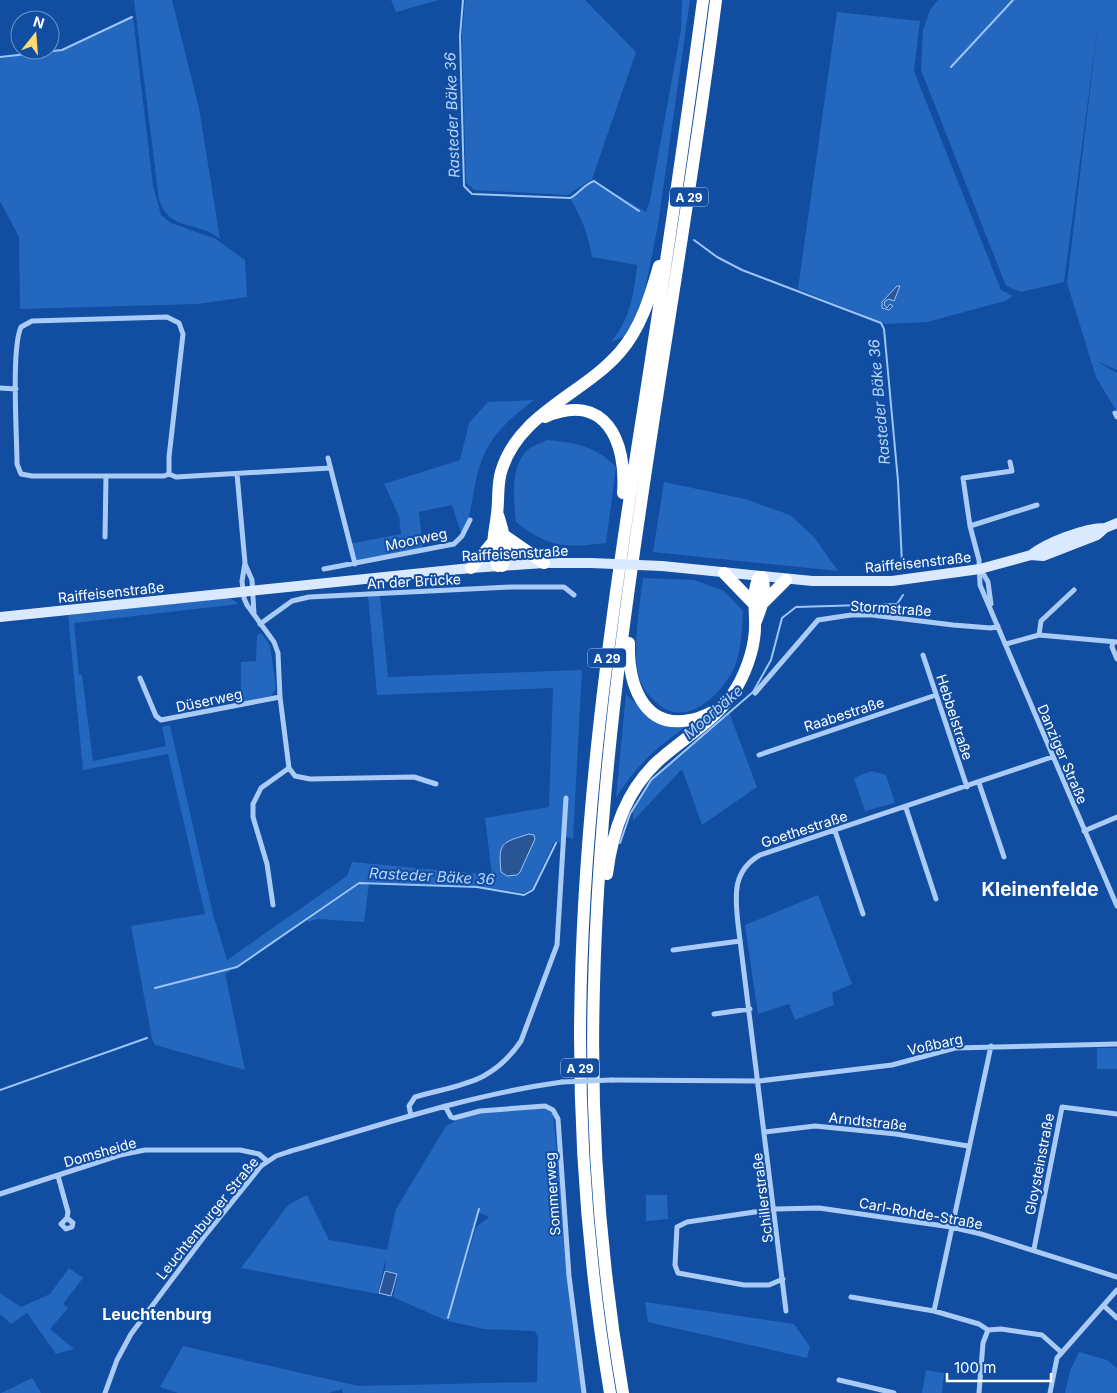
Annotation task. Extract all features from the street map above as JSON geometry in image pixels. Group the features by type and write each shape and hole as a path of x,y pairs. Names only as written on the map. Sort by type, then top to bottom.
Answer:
{"highway":[{"name":"A 29","path":"610,1393 595,1291 586,1200 580,1036 589,826 602,696 618,574 678,187 703,0"},
{"name":"A 29","path":"623,1393 608,1289 599,1200 594,1104 594,985 604,809 616,688 631,576 693,170 716,0"},
{"path":"536,421 550,407 600,373 631,338 650,296 661,258 670,198 678,187"},
{"name":"A 29","path":"500,566 505,558 505,536 497,511 498,485 506,458 514,443 536,421 561,411 584,411 603,421 619,442 624,464 616,548 618,574"},
{"path":"497,511 492,543 500,566"},
{"path":"505,536 544,563"},
{"path":"471,568 492,543"},
{"path":"724,573 758,603"},
{"name":"A 29","path":"631,576 635,592 629,639 630,671 642,702 657,715 676,721 688,721 720,709"},
{"path":"594,985 601,971 603,915 609,859 623,812 643,777 657,762 706,724 737,687 749,660 758,603 756,584 761,577"},
{"path":"758,603 786,580"}],"main road":[{"name":"Raiffeisenstraße","path":"0,617 248,590 471,568 544,563 662,566 786,580 892,581 980,569 1030,555 1043,556 1097,535 1105,528 1117,523"}],"street":[{"path":"169,474 169,457 183,334 179,322 173,319 51,320 26,324 21,327 18,337 16,389 17,464 21,474 32,476 164,476 169,474 176,477 330,468"},
{"path":"0,388 16,389"},
{"path":"328,458 355,564"},
{"name":"Danziger Straße","path":"1010,462 1012,471 963,478 970,526 980,569 980,585 992,609 1052,757 1117,905"},
{"path":"237,474 248,590 254,614"},
{"path":"105,537 106,476"},
{"path":"970,526 1037,505"},
{"name":"Moorweg","path":"324,569 454,544 462,536 470,520"},
{"path":"245,563 242,581 248,590 247,605 274,642 278,653 280,697 289,768 295,776 310,779 414,777 436,784"},
{"name":"An der Brücke","path":"260,624 292,601 309,597 512,586 564,587 574,595"},
{"path":"1039,635 1040,621 1074,590"},
{"name":"Stormstraße","path":"755,693 818,620 865,615 953,625 991,628 998,626"},
{"path":"1006,644 1039,635 1115,642 1117,660"},
{"name":"Hebbelstraße","path":"923,655 966,787"},
{"name":"Düserweg","path":"140,678 156,716 161,720 280,697"},
{"name":"Raabestraße","path":"760,755 936,695"},
{"name":"Goethestraße","path":"759,1081 735,895 740,874 745,866 760,855 906,808 1052,757"},
{"path":"273,905 268,864 253,817 253,804 261,788 284,774 289,768"},
{"path":"979,783 1004,856"},
{"path":"411,1116 410,1106 415,1098 484,1078 511,1055 521,1041 557,945 566,798"},
{"path":"906,808 936,899"},
{"path":"1084,831 1117,817"},
{"path":"835,831 863,914"},
{"path":"673,950 740,941"},
{"path":"714,1014 750,1009"},
{"name":"Voßbarg","path":"759,1081 892,1065 955,1048 1117,1044"},
{"path":"934,1311 991,1046"},
{"name":"Leuchtenburger Straße","path":"106,1393 115,1365 131,1334 203,1238 267,1161 288,1152 446,1106 496,1093 562,1082 612,1080 759,1081"},
{"name":"Schillerstraße","path":"759,1081 786,1311"},
{"name":"Sommerweg","path":"446,1106 451,1117 454,1118 480,1111 545,1106 553,1110 556,1116 570,1285 584,1393"},
{"name":"Gloysteinstraße","path":"1034,1249 1062,1107 1117,1114"},
{"name":"Arndtstraße","path":"765,1132 815,1126 896,1134 968,1146"},
{"name":"Domsheide","path":"0,1194 120,1155 145,1150 240,1150 259,1154 267,1161"},
{"path":"58,1176 68,1212 67,1218"},
{"name":"Carl-Rohde-Straße","path":"783,1279 769,1285 744,1285 683,1275 675,1270 676,1234 679,1225 775,1209 819,1208 951,1227 1034,1249 1117,1277"},
{"path":"1050,1393 1056,1358 1117,1290"},
{"path":"851,1297 934,1311 979,1324 988,1330 1001,1329 1042,1335 1061,1352"},
{"path":"1104,1306 1117,1318"},
{"path":"979,1393 983,1343 988,1330"},
{"path":"839,1380 894,1393"}],"shaded area":[{"path":"134,0 172,0 199,108 220,239 202,229 170,217 159,200"},
{"path":"391,0 439,0 396,12"},
{"path":"465,0 585,0 636,52 592,179 568,195 474,190 466,183 462,35"},
{"path":"682,0 690,0 658,225 642,305 625,336 611,342 623,325 627,315 637,265 592,257 584,226 570,198 587,184 594,181 646,212 650,200 681,30"},
{"path":"938,0 1117,0 1117,370 1096,361 1117,373 1117,412 1096,377 1067,283 1098,24 1064,282 1021,292 1006,286 921,70 923,30 930,10"},
{"path":"837,12 920,21 914,71 1001,290 1013,296 1005,301 927,322 886,324 798,289"},
{"path":"133,17 153,185 161,215 171,223 216,239 245,260 247,297 197,304 20,309 19,237 0,201 0,57 10,56 10,60 60,60 60,50"},
{"path":"897,286 900,286 894,301 889,299 885,301 884,305 887,308 890,304 893,306 889,310 882,308 882,302"},
{"path":"534,400 504,425 487,448 479,467 469,517 462,536 452,505 419,512 423,550 355,564 349,544 401,534 399,516 384,484 460,460 469,423 488,402"},
{"path":"547,440 593,450 601,454 616,467 606,543 558,544 538,537 516,522 514,483 519,463 523,455 530,448"},
{"path":"664,482 745,499 790,515 814,537 838,571 653,552"},
{"path":"643,578 694,580 724,591 743,611 739,652 731,674 708,701 689,711 679,713 668,710 658,704 647,693 640,680 637,670 636,644"},
{"path":"368,596 380,596 388,677 582,670 573,839 562,835 561,843 554,842 532,889 524,893 477,886 358,882 237,966 229,969 229,972 225,973 245,1070 155,1045 152,1039 131,926 205,914 168,754 83,770 68,615 230,598 239,604 74,623 79,675 82,675 93,761 166,746 162,727 170,725 213,914 227,960 347,876 352,862 492,875 485,818 549,807 553,688 377,695"},
{"path":"261,633 270,645 276,689 271,696 241,702 241,662 256,661 257,635"},
{"path":"626,694 639,707 660,720 686,727 647,758 631,776 616,798"},
{"path":"729,712 757,787 702,825 682,769 633,821 633,809 651,780"},
{"path":"871,771 886,775 895,803 865,811 854,778"},
{"path":"529,834 534,835 535,839 520,872 517,875 507,876 501,872 500,855 503,845"},
{"path":"359,884 369,884 364,922 318,919 308,922 307,920"},
{"path":"818,895 852,984 832,993 834,1005 795,1020 789,1004 758,1014 745,925"},
{"path":"1097,1048 1117,1048 1117,1069 1097,1069"},
{"path":"543,1108 553,1114 582,1393 343,1393 342,1389 329,1393 178,1393 160,1387 183,1346 358,1386 537,1382 538,1337 535,1331 484,1329 448,1321 476,1227 489,1217 480,1213 478,1209 447,1321 393,1297 398,1275 385,1270 386,1257 378,1294 241,1268 288,1205 307,1195 329,1240 387,1250 396,1209 446,1126 469,1114"},
{"path":"646,1195 667,1195 668,1219 646,1221"},
{"path":"69,1268 83,1278 63,1304 68,1308 50,1329 74,1349 56,1354 27,1313 11,1324 0,1314 0,1293 21,1307 50,1294"},
{"path":"385,1271 397,1274 391,1296 379,1293"},
{"path":"645,1302 794,1324 810,1347 807,1358 648,1322"},
{"path":"1079,1352 1107,1360 1117,1368 1117,1393 1065,1393 1070,1371"},
{"path":"926,1370 944,1373 942,1393 922,1393"},
{"path":"32,1378 41,1393 1,1393"}],"waterway":[{"name":"Rasteder Bäke 36","path":"463,0 460,36 464,186 472,194 570,198 587,184 594,181 639,211"},
{"path":"951,67 1013,0"},
{"path":"0,57 62,50 132,17"},
{"name":"Rasteder Bäke 36","path":"694,240 717,257 742,270 881,323 884,329 898,481 902,563"},
{"name":"Moorbäke","path":"620,843 630,814 651,780 753,692 771,660 782,618 796,607 897,604 903,595"},
{"name":"Rasteder Bäke 36","path":"155,988 237,967 359,883 477,887 524,895 533,890 556,843"},
{"path":"0,1090 147,1038"},
{"path":"448,1318 479,1209"}],"district":[{"name":"Kleinenfelde","path":"1040,889"},
{"name":"Leuchtenburg","path":"157,1314"}]}
